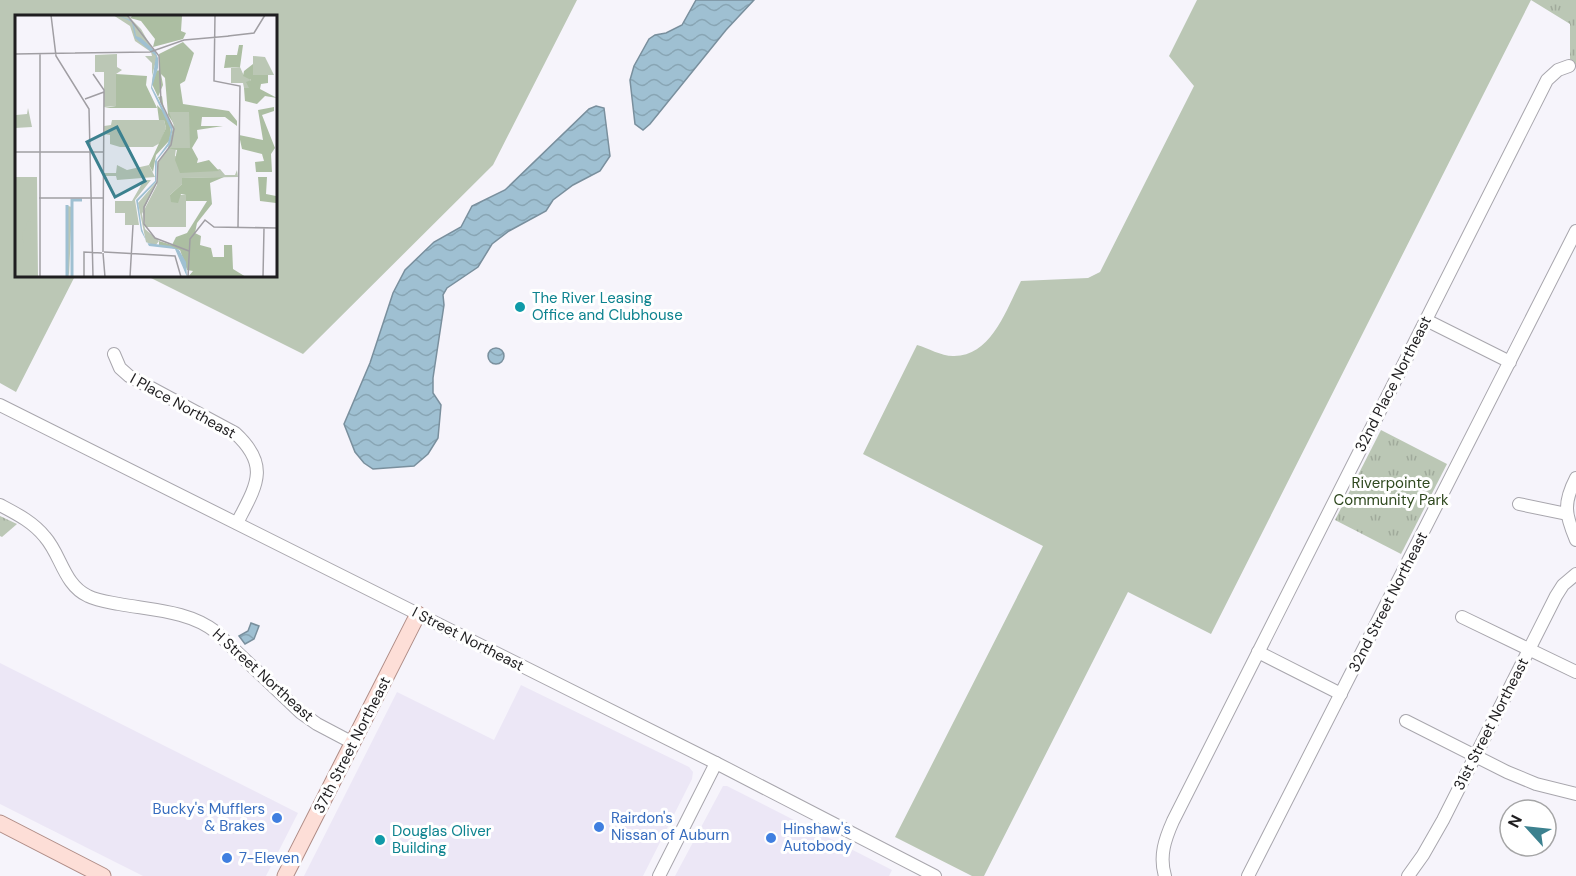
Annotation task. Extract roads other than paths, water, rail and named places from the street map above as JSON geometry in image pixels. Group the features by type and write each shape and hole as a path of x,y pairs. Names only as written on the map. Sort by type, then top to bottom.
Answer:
{"main road":[{"name":"37th Street Northeast","path":"285,876 418,614"},
{"path":"0,823 103,876"}],"street":[{"name":"32nd Place Northeast","path":"1166,876 1162,861 1166,836 1547,80 1558,70 1569,66"},
{"name":"32nd Street Northeast","path":"1248,876 1576,231"},
{"path":"1426,320 1510,362"},
{"name":"I Place Northeast","path":"114,354 120,368 129,376 235,433 249,445 258,472 256,488 237,523"},
{"name":"I Street Northeast","path":"0,405 716,763 935,876"},
{"path":"1576,478 1568,495 1567,514 1576,540"},
{"path":"1519,504 1567,514"},
{"name":"H Street Northeast","path":"0,505 30,522 45,536 69,578 84,594 102,601 187,617 206,624 300,712 353,743"},
{"name":"31st Street Northeast","path":"1408,876 1432,840 1561,587 1576,574"},
{"path":"1462,617 1576,672"},
{"path":"1258,652 1341,694"},
{"path":"1406,721 1526,780 1576,794"},
{"path":"659,876 716,763"}],"water":[{"path":"696,0 754,0 726,30 643,130 635,124 630,80 634,66 649,39 682,25"},
{"path":"596,106 604,108 610,156 600,171 573,185 553,200 546,211 509,231 492,244 478,267 447,288 443,295 444,305 433,378 433,393 441,405 438,438 428,454 414,466 373,469 364,463 355,452 344,424 370,363 393,293 405,270 434,242 461,227 472,206 505,190 589,109"},
{"path":"493,348 499,348 504,356 502,362 493,364 488,359 488,353"},
{"path":"251,623 259,626 254,639 245,644 239,636 248,631"}],"place":[{"name":"The River Leasing Office and Clubhouse","path":"520,307"},
{"name":"Bucky's Mufflers & Brakes","path":"277,818"},
{"name":"Rairdon's Nissan of Auburn","path":"599,827"},
{"name":"Hinshaw's Autobody","path":"771,838"},
{"name":"Douglas Oliver Building","path":"380,840"},
{"name":"7-Eleven","path":"227,858"}],"park label":[{"name":"Riverpointe Community Park","path":"1391,492"}]}
